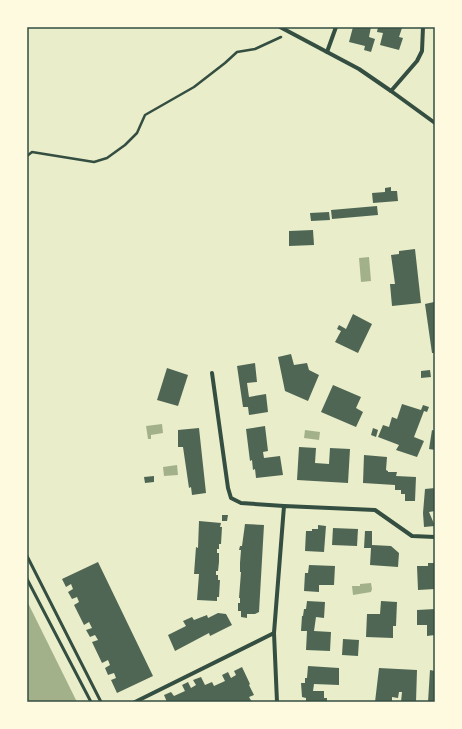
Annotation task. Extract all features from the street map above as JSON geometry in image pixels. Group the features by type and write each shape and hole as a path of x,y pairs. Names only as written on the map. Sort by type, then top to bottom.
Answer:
{"street":[{"path":"280,27 359,69 435,123"},
{"path":"327,52 336,27"},
{"path":"391,91 417,61 422,51 423,27"},
{"path":"212,373 228,488 231,498 241,503 375,510 412,536 435,537"},
{"path":"277,702 274,633 284,506"},
{"path":"135,702 274,633"}],"lane":[{"path":"27,556 102,702"},
{"path":"27,579 92,702"}],"path":[{"path":"27,156 32,152 94,162 108,158 125,146 137,133 145,115 194,87 237,52 255,49 291,32"}],"shaded area":[{"path":"369,257 371,281 361,282 359,258"},
{"path":"162,424 163,433 151,435 151,439 148,439 146,426"},
{"path":"305,430 320,432 319,440 304,438"},
{"path":"177,465 178,475 164,476 163,467"},
{"path":"371,583 371,592 353,595 352,586 360,586 360,584"},
{"path":"27,601 77,702 27,702"}],"building":[{"path":"353,27 371,27 369,37 375,39 371,52 364,50 365,46 349,42"},
{"path":"378,27 402,28 399,37 403,38 399,50 380,45 383,33 377,32"},
{"path":"391,187 391,191 397,191 398,201 373,203 372,193 385,192 385,188"},
{"path":"377,206 378,215 332,219 331,210"},
{"path":"329,212 330,220 311,221 310,213"},
{"path":"313,230 314,245 289,246 289,231"},
{"path":"415,249 421,303 392,306 390,284 395,284 391,255 399,254 399,251"},
{"path":"434,302 435,353 432,353 425,304"},
{"path":"353,314 372,324 358,353 335,342 341,331 337,329 339,325 346,329"},
{"path":"291,354 294,365 307,363 309,370 319,375 308,401 285,391 278,357"},
{"path":"255,363 257,382 247,383 249,397 266,394 268,412 249,415 248,407 243,407 237,366"},
{"path":"167,368 188,375 178,406 157,400"},
{"path":"430,370 431,377 421,378 421,371"},
{"path":"333,385 361,397 356,408 363,412 356,427 321,412"},
{"path":"402,404 421,410 423,405 429,407 427,412 424,411 414,437 424,441 417,457 396,450 399,445 378,437 383,425 389,427 392,417 397,419"},
{"path":"265,426 268,451 263,452 264,458 280,456 283,475 256,478 252,460 250,461 246,429"},
{"path":"199,428 206,493 192,495 191,487 189,488 183,447 178,447 178,430"},
{"path":"373,428 378,430 376,437 371,435"},
{"path":"432,430 435,431 435,450 429,449"},
{"path":"299,447 316,448 315,463 329,464 330,448 350,449 348,483 297,480"},
{"path":"364,455 387,457 386,470 388,472 397,472 396,476 416,477 415,501 405,501 405,494 401,494 401,490 395,490 395,485 363,483"},
{"path":"154,476 154,482 145,483 144,477"},
{"path":"435,488 435,511 429,512 435,526 424,527 423,513 425,489"},
{"path":"222,515 228,515 227,521 222,521"},
{"path":"199,521 221,523 220,527 222,527 221,544 219,544 219,549 217,549 217,553 219,553 219,562 216,575 218,575 218,580 220,580 219,597 217,597 217,601 197,600 199,574 194,574 196,547 198,548"},
{"path":"245,524 264,525 259,612 255,614 247,614 247,618 241,617 241,611 238,611 238,603 240,603 241,572 241,550 239,550 240,546 242,546"},
{"path":"318,525 326,526 324,552 305,551 306,531 318,529"},
{"path":"333,528 358,529 357,546 332,545"},
{"path":"365,531 372,531 372,545 391,546 399,553 398,567 370,565 371,548 364,548"},
{"path":"98,562 153,676 117,693 111,680 116,678 114,673 108,675 105,668 110,665 108,660 102,663 92,642 98,640 95,635 90,637 86,630 92,628 89,622 84,625 74,605 79,602 77,597 72,599 68,592 73,589 71,584 66,587 62,579"},
{"path":"428,563 435,563 435,589 418,590 417,566 428,566"},
{"path":"309,565 335,566 334,585 319,585 319,592 304,591 305,573 308,573"},
{"path":"307,601 325,602 324,618 316,617 314,631 331,632 330,651 306,650 307,631 301,631 302,616 304,609 306,609"},
{"path":"381,601 397,602 396,626 393,626 393,638 366,637 367,614 380,614"},
{"path":"435,609 435,635 427,636 427,625 417,625 417,610"},
{"path":"218,613 226,614 232,625 210,636 209,633 175,651 168,635 186,626 183,621 192,617 194,620 207,615 208,618"},
{"path":"343,639 359,640 358,656 342,655"},
{"path":"308,666 339,668 339,685 314,684 313,691 324,691 324,698 327,698 327,702 306,702 306,698 302,697 301,683 305,683"},
{"path":"242,667 254,695 249,697 252,702 167,702 164,695 171,692 174,696 185,691 182,685 188,682 191,688 196,685 193,680 201,677 205,685 212,682 214,686 225,681 222,675 228,672 231,678 236,675 234,671"},
{"path":"379,668 417,670 416,702 401,702 402,692 399,692 398,698 392,697 392,702 375,702"},
{"path":"430,670 435,671 435,702 428,702"}]}
